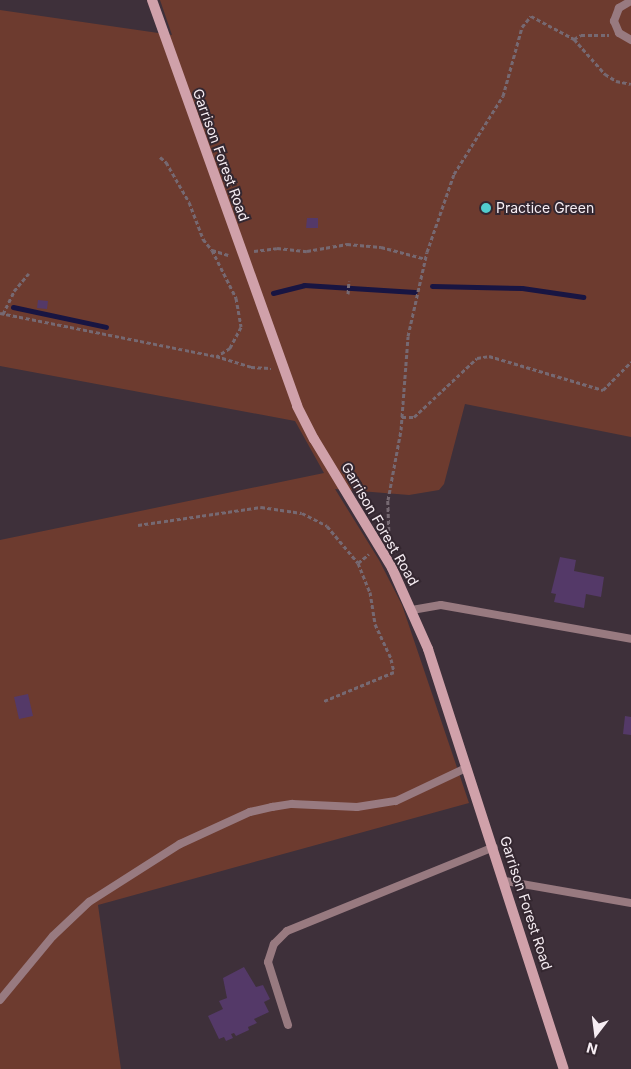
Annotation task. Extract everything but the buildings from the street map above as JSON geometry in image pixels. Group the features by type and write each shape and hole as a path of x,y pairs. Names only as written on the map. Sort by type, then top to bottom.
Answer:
{"main road":[{"name":"Garrison Forest Road","path":"152,0 282,364 314,439 380,546 412,610 494,847 564,1069"}],"lane":[{"path":"631,1 623,4 616,14 619,33 631,40"},
{"path":"412,610 441,605 631,639"},
{"path":"0,1000 53,936 89,902 180,844 242,816 272,807 292,804 357,807 396,801 466,768"},
{"path":"288,1025 268,962 274,944 287,931 494,847"},
{"path":"505,881 631,903"}],"path":[{"path":"388,542 388,500 402,417 408,336 426,259 454,174 502,96 522,27 531,16 574,39 605,74 616,81 631,84"},
{"path":"574,39 619,33"},
{"path":"160,158 166,162 189,202 203,239 212,250 236,298 242,327 230,348 216,356"},
{"path":"250,251 277,248 307,252 347,244 381,247 426,259"},
{"path":"212,250 234,257"},
{"path":"29,273 14,290 1,313 216,356 251,367 269,368 282,364"},
{"path":"348,281 348,294"},
{"path":"402,417 414,417 477,358 489,356 603,390 631,362"},
{"path":"138,525 261,507 302,513 327,526 358,563 370,592 375,624 391,659 394,672 324,701"},
{"path":"358,563 373,551"}],"shaded area":[{"path":"160,0 631,0 631,437 465,404 444,484 439,490 409,495 335,489 379,560 402,605 469,803 98,905 121,1069 0,1069 0,540 324,473 295,421 0,366 0,10 172,35"}],"waterway":[{"path":"273,293 304,285 415,292"},
{"path":"432,286 522,288 583,297"},
{"path":"13,307 106,327"}],"place":[{"name":"Practice Green","path":"486,208"}]}
